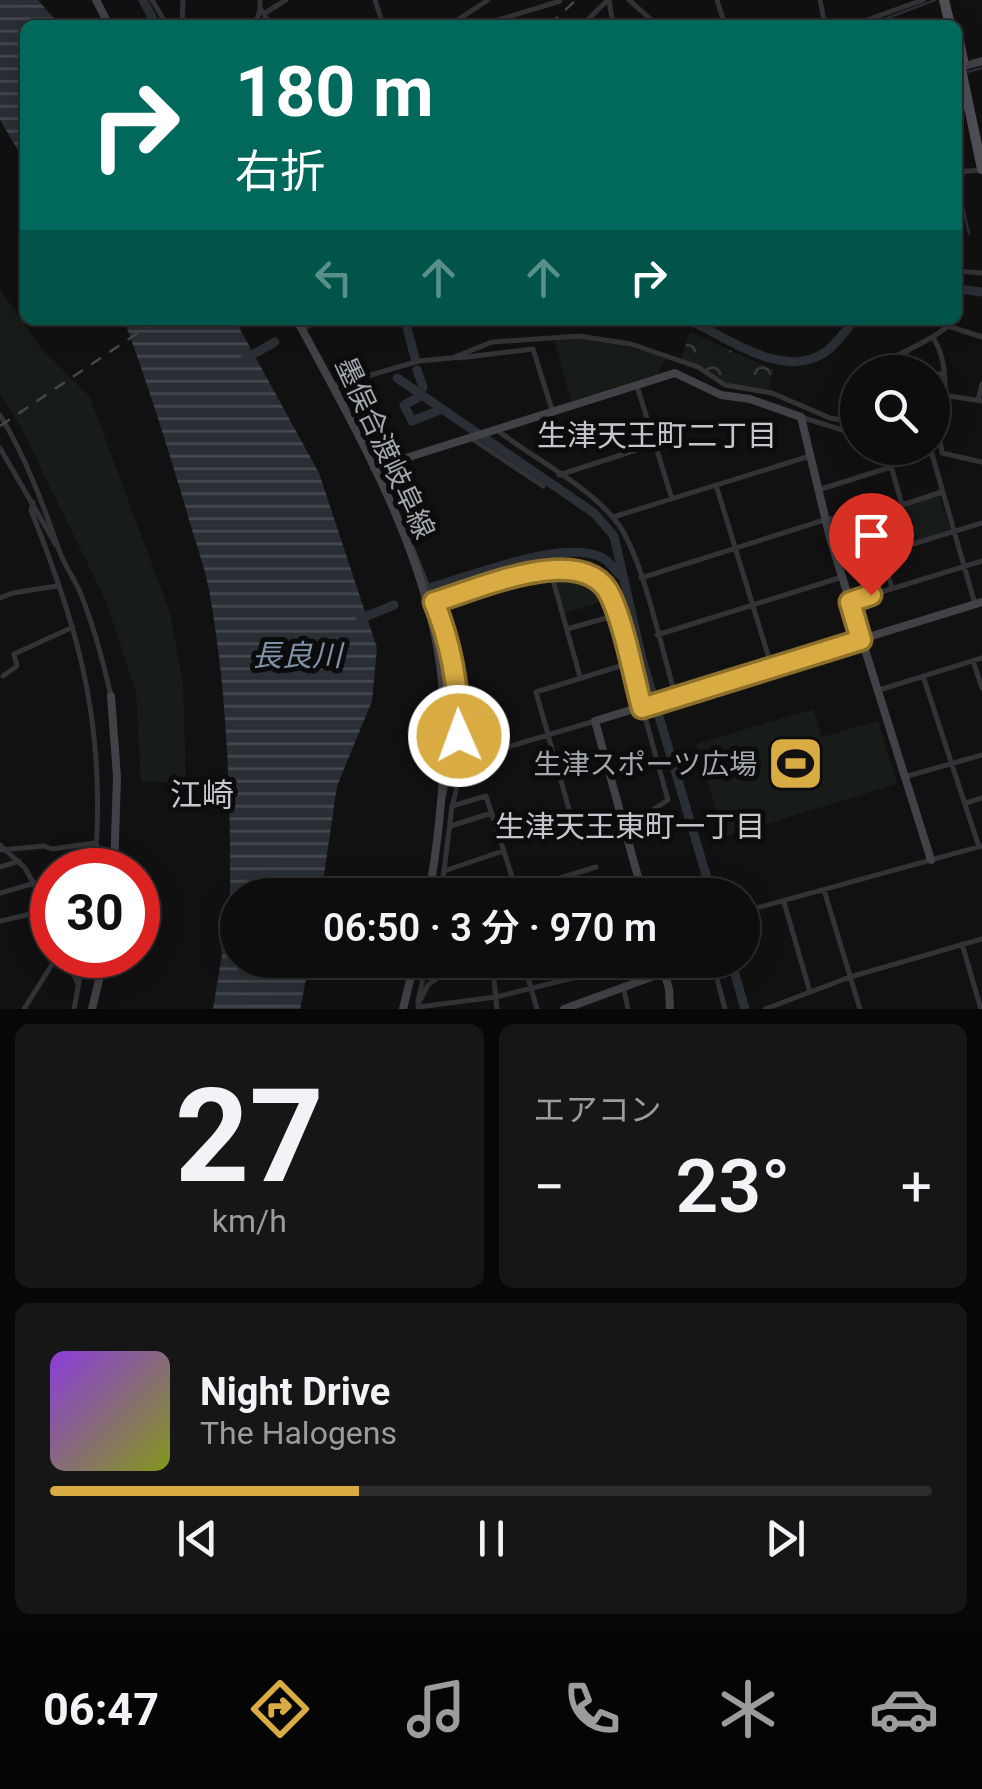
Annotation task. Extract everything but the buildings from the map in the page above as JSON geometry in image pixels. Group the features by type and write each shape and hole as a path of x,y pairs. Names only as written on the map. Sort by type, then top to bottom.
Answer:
{"main road":[{"path":"962,71 982,150"},
{"path":"977,124 982,170"}],"street":[{"path":"260,0 268,20"},
{"path":"257,20 262,12 286,0"},
{"path":"458,20 488,0"},
{"path":"498,20 560,0"},
{"path":"629,0 651,20"},
{"path":"867,20 923,0"},
{"path":"587,20 608,1"},
{"name":"墨俣合渡岐阜線","path":"300,325 374,468 402,532 431,626 440,672 444,734 441,802 431,878"},
{"path":"897,355 934,339 951,326 982,337"},
{"path":"452,358 492,342 569,336 612,339 698,367 725,385 772,393 840,426"},
{"path":"934,339 943,355"},
{"path":"333,386 418,361 533,349 553,413"},
{"path":"906,355 910,349"},
{"path":"374,468 675,374 721,395 750,399 840,431"},
{"path":"950,396 980,400 982,384"},
{"path":"637,386 672,499"},
{"path":"816,414 840,417"},
{"path":"0,416 25,462 59,550"},
{"path":"801,417 824,520 931,860"},
{"path":"495,431 613,517 626,534 674,699"},
{"path":"474,437 542,486"},
{"path":"559,475 655,444"},
{"path":"0,448 59,550 93,628 111,696 117,777 115,848"},
{"path":"950,455 982,462"},
{"path":"613,517 810,456"},
{"path":"504,748 978,603 963,566 935,465"},
{"path":"818,490 891,467 902,504"},
{"path":"716,485 772,668"},
{"path":"640,578 824,520 942,492"},
{"path":"33,502 30,510 50,553 88,682 98,791 94,848"},
{"path":"868,511 892,588"},
{"path":"880,554 982,523"},
{"path":"402,532 444,626 457,682 459,736 443,878"},
{"path":"850,602 982,560"},
{"path":"434,602 550,569 580,572 608,590 644,708 668,800 625,828 578,841 536,692 630,663"},
{"path":"550,569 581,678"},
{"path":"657,634 842,577"},
{"path":"0,598 57,586"},
{"path":"567,629 616,615"},
{"path":"3,676 17,666 14,654 74,627"},
{"path":"876,691 982,658"},
{"path":"973,661 982,688"},
{"path":"440,672 459,736 441,802"},
{"path":"760,908 980,847 923,676"},
{"path":"594,721 638,878"},
{"path":"904,777 982,755"},
{"path":"452,806 486,796 512,878"},
{"path":"965,803 982,798"},
{"path":"450,826 491,814"},
{"path":"1,848 44,846 52,850 95,843"},
{"path":"95,843 96,848"},
{"path":"1,848 19,861 30,877"},
{"path":"444,871 503,851"},
{"path":"0,867 19,861"},
{"path":"560,878 596,867"},
{"path":"0,894 30,884"},
{"path":"824,890 860,1009"},
{"path":"784,902 810,992"},
{"path":"0,921 30,914"},
{"path":"764,1009 850,978 982,939"},
{"path":"962,944 978,985 982,1009"},
{"path":"24,1009 46,978"},
{"path":"75,978 78,984"},
{"path":"74,1009 79,978"},
{"path":"92,1009 99,978"},
{"path":"406,1009 411,978"},
{"path":"418,1007 426,978"},
{"path":"418,1007 428,986 437,978"},
{"path":"494,978 497,1009"},
{"path":"528,978 537,1009"},
{"path":"418,1007 496,997 573,978"},
{"path":"564,1009 651,978"},
{"path":"666,978 670,1009"},
{"path":"717,978 726,1009"},
{"path":"624,990 628,1009"}],"green space":[{"path":"0,289 20,318 20,325 25,325 42,349 90,397 170,613 183,684 186,783 141,782 136,692 106,601 21,428 0,394"},
{"path":"690,332 774,370 768,390 728,384 681,360"},
{"path":"571,337 610,341 666,358 657,374 571,401 554,340"},
{"path":"939,495 950,530 907,543 896,508"},
{"path":"553,572 589,577 610,600 565,613"},
{"name":"生津スポーツ広場","path":"813,709 822,737 878,721 897,784 724,837 696,744"}],"water":[{"path":"0,0 38,0 56,20 20,20 20,154 0,120"},
{"name":"長良川","path":"126,325 238,325 319,473 377,648 372,701 337,786 323,878 230,878 227,749 220,669 201,560"},
{"name":"長良川","path":"220,966 220,978 306,978 300,1009 213,1009"}],"waterway":[{"path":"143,0 153,20"},
{"path":"882,20 935,0"},
{"path":"964,73 982,68"},
{"path":"962,202 969,234"},
{"path":"962,290 982,292"},
{"path":"406,325 415,358"},
{"path":"699,325 758,354 794,362 812,359 828,350 850,325"},
{"path":"243,360 275,342"},
{"path":"417,370 423,387 417,398 404,405 412,421 442,409"},
{"path":"397,378 594,513 614,536 642,659 707,878"},
{"path":"432,587 518,561 566,553 603,558 620,575"},
{"path":"360,619 394,605"},
{"path":"736,978 745,1009"}],"railway":[{"path":"554,20 576,0"},
{"path":"0,426 150,325"}],"place":[{"name":"生津スポーツ広場","path":"796,764"}],"district":[{"name":"生津天王町二丁目","path":"657,435"},
{"name":"江崎","path":"202,795"},
{"name":"生津天王東町一丁目","path":"630,826"}],"route":[{"path":"459,736 457,682 434,602 550,569 564,568 594,578 612,597 642,708 861,640 850,602 871,595"}]}
